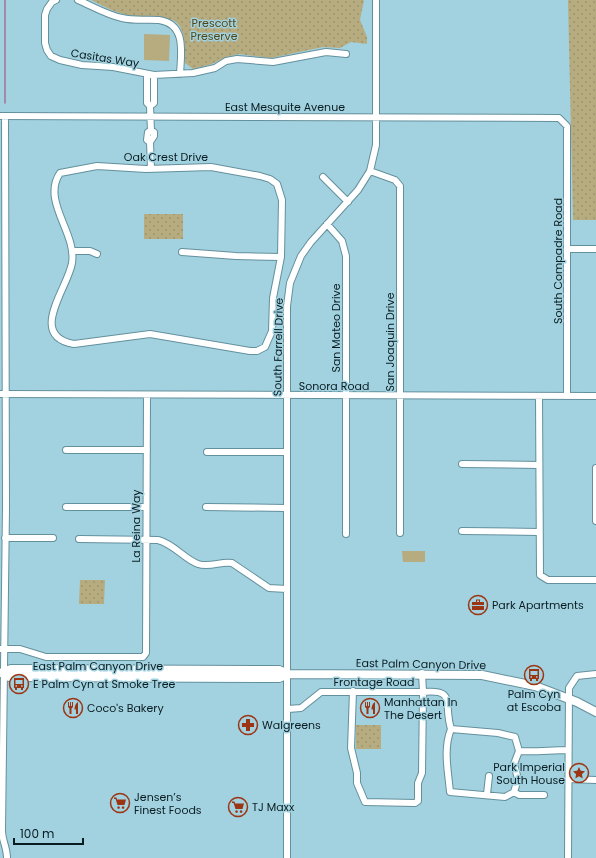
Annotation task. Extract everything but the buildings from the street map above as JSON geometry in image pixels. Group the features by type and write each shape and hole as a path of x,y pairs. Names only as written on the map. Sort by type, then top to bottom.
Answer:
{"main road":[{"name":"East Palm Canyon Drive","path":"2,673 9,677 279,678 288,674 465,674 503,678 535,686 568,698 596,712"}],"street":[{"name":"Casitas Way","path":"56,0 46,9 45,43 51,56 60,60 82,65 113,67 147,75 180,74 193,73 215,68 226,61 237,59 273,62 326,52 346,54"},
{"path":"78,0 120,18 159,20 173,26 178,32 180,40 180,74"},
{"name":"South Farrell Drive","path":"287,858 287,306 290,283 301,256 311,242 348,202 366,179 370,171 376,145 376,0"},
{"name":"Casitas Way","path":"147,75 147,103 150,106 151,131 154,132 154,136 150,142 151,169"},
{"name":"Casitas Way","path":"150,106 154,103 154,75"},
{"path":"3,116 3,505 5,538 2,554 1,841 7,846 7,858"},
{"name":"East Mesquite Avenue","path":"3,116 559,118 567,126"},
{"name":"South Compadre Road","path":"567,126 567,396"},
{"name":"Oak Crest Drive","path":"73,251 55,195 54,184 60,173 69,170 97,166 151,169 211,167 260,176 270,179 276,184 282,200 281,257"},
{"name":"San Joaquin Drive","path":"370,171 396,180 400,186 400,533"},
{"path":"323,176 348,202"},
{"name":"San Mateo Drive","path":"327,224 342,241 346,249 346,534"},
{"path":"568,249 596,249"},
{"path":"97,254 90,251 73,251 72,264 51,318 53,331 58,338 65,342 74,344 150,334 250,351 257,351 265,347 270,340 272,331 273,298 281,257 236,256 182,252"},
{"name":"Sonora Road","path":"3,394 596,396"},
{"name":"La Reina Way","path":"2,649 20,649 46,657 143,657 146,653 147,395"},
{"path":"539,396 540,575 542,578 548,580 596,580"},
{"path":"66,450 147,450"},
{"path":"207,452 286,452"},
{"path":"462,464 539,464"},
{"path":"596,468 596,521"},
{"path":"66,507 146,507"},
{"path":"206,507 286,508"},
{"path":"462,531 539,532"},
{"path":"5,538 53,538"},
{"path":"79,539 146,540 167,542 197,564 205,566 226,562 232,563 269,588 287,589"},
{"name":"Frontage Road","path":"288,709 301,708 321,692 422,692 422,673"},
{"path":"568,858 568,688 574,679 580,675 596,674"},
{"path":"353,691 351,748 356,768 357,784 363,799 369,803 415,803 418,800 418,783 422,773 422,692 437,690 443,692 447,697 451,729 447,740 446,751 450,770 450,792 486,794 505,797 514,792 518,778 514,764 519,750 515,737 498,733 451,729"},
{"path":"519,750 536,753 546,750 568,750"},
{"path":"486,794 489,776"},
{"path":"568,779 596,780"},
{"path":"514,792 519,795 544,795"}],"green space":[{"name":"Prescott Preserve","path":"91,0 364,0 360,20 367,37 367,44 351,42 340,48 323,47 271,58 239,54 193,69 185,63 183,33 179,25 173,20 123,14 113,11"},
{"path":"568,0 596,0 596,220 573,220"},
{"path":"144,34 170,35 169,61 144,60"},
{"path":"144,214 183,214 183,239 144,239"},
{"path":"402,551 425,551 425,562 403,562"},
{"path":"80,580 105,580 104,604 79,604"},
{"path":"356,725 381,725 381,749 356,749"}],"waterway":[{"path":"5,0 5,103"}],"place":[{"name":"Park Apartments","path":"478,605"},
{"name":"Palm Cyn at Escoba","path":"534,675"},
{"name":"E Palm Cyn at Smoke Tree","path":"19,684"},
{"name":"Coco's Bakery","path":"73,708"},
{"name":"Manhattan In The Desert","path":"370,708"},
{"name":"Walgreens","path":"248,725"},
{"name":"Park Imperial South House","path":"579,773"},
{"name":"Jensen’s Finest Foods","path":"120,803"},
{"name":"TJ Maxx","path":"238,807"}]}
